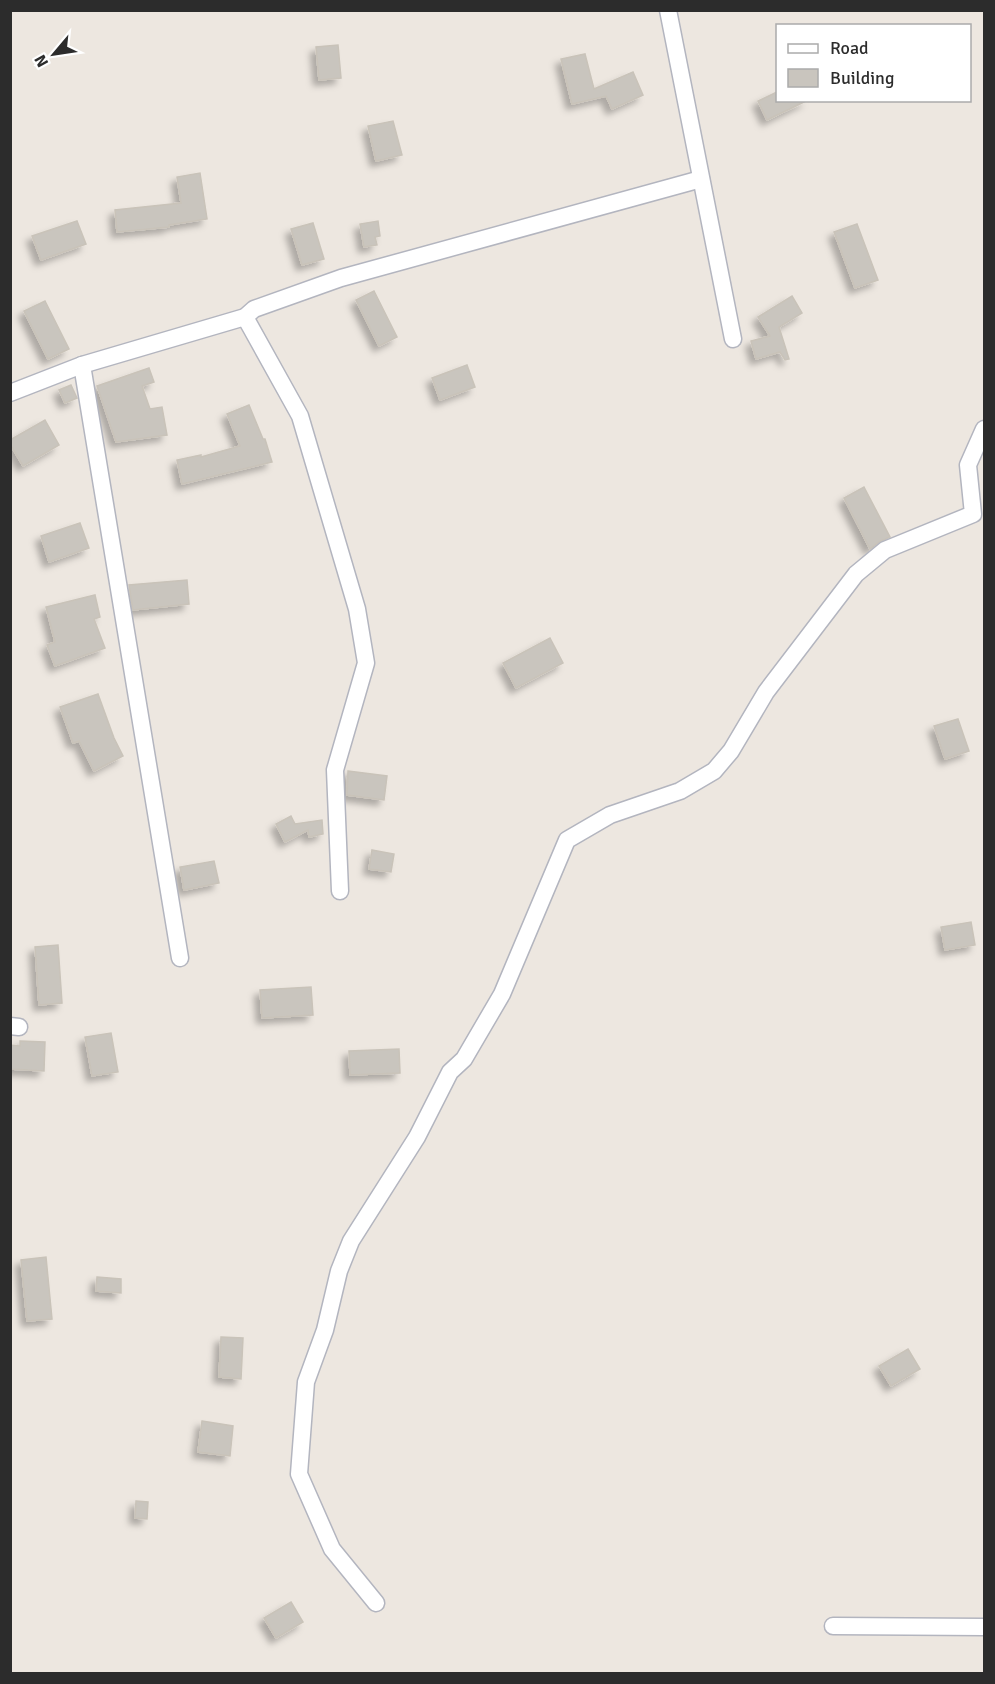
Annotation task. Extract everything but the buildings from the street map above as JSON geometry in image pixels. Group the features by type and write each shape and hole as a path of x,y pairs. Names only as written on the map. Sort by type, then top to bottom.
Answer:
{"street":[{"path":"668,10 733,339"},
{"path":"10,393 82,365 245,317 254,309 341,278 700,179"},
{"path":"245,317 300,416 357,609 366,663 334,770 340,891"},
{"path":"82,365 180,958"},
{"path":"376,1603 332,1549 299,1474 306,1382 325,1330 339,1271 351,1241 417,1137 450,1072 464,1059 502,994 567,840 610,815 680,791 714,771 731,751 766,692 856,574 885,550 973,514 968,465 984,429"},
{"path":"833,1626 984,1627"}]}
